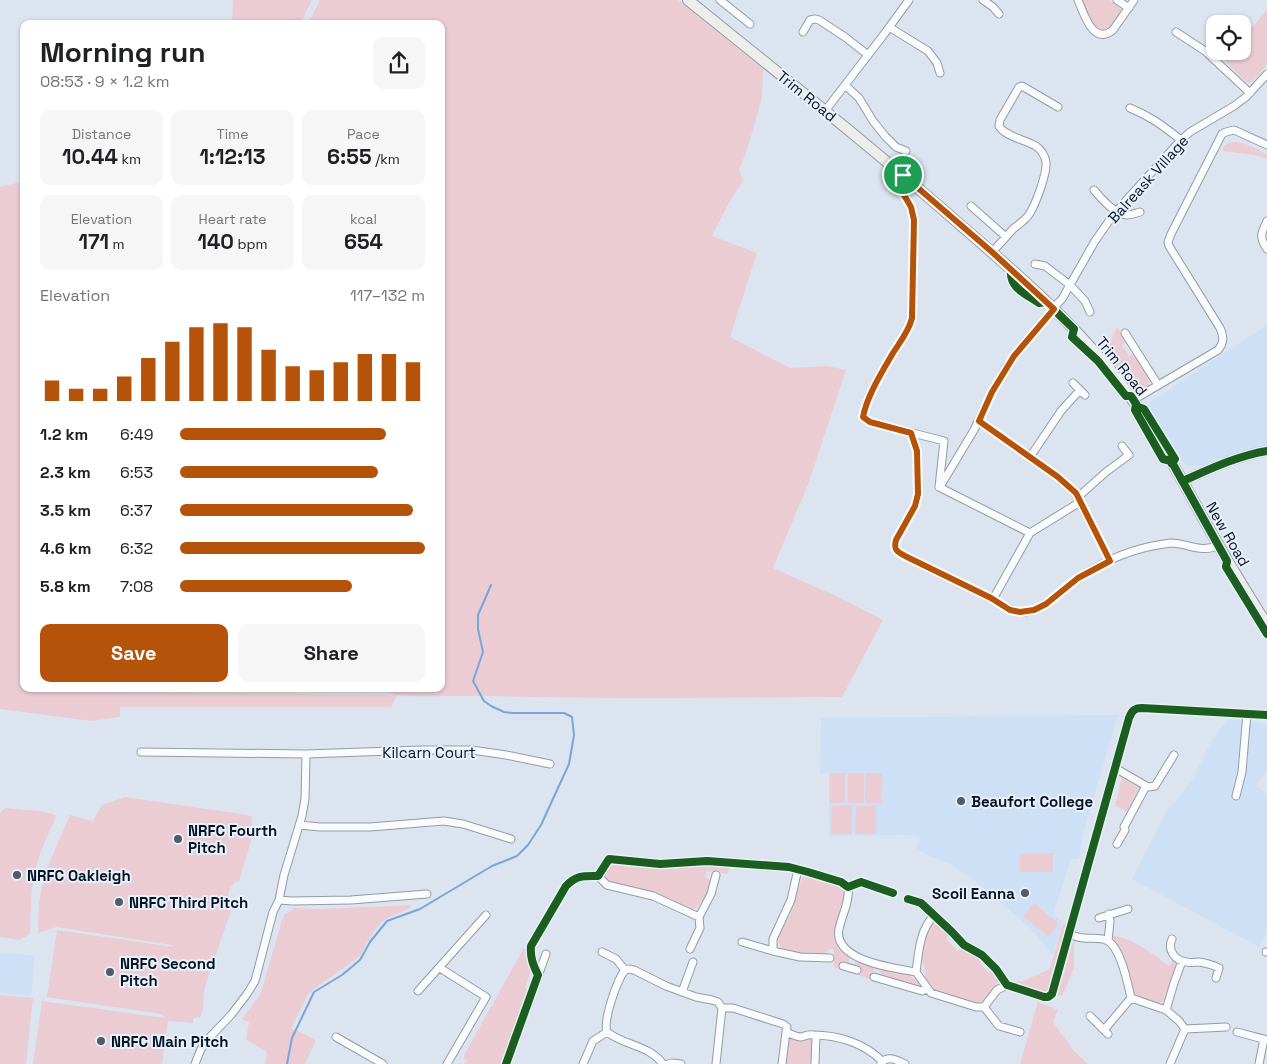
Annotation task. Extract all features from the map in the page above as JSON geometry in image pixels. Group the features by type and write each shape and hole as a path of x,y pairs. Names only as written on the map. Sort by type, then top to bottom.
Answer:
{"main road":[{"name":"Trim Road","path":"688,0 903,175 1054,309 1109,369 1133,400 1183,481"},
{"name":"New Road","path":"1183,481 1218,545 1267,625"}],"street":[{"path":"720,0 750,24"},
{"path":"825,111 909,0"},
{"path":"982,0 993,7 999,14"},
{"path":"1078,0 1087,22 1095,32 1102,35 1113,30 1134,0"},
{"path":"1117,0 1129,8"},
{"path":"803,32 810,20 815,18 845,37 868,55"},
{"path":"889,27 928,51 937,63 940,73"},
{"path":"1176,32 1205,51 1250,92"},
{"name":"Balreask Village","path":"939,487 979,421 992,392 1010,361 1062,299 1095,241 1117,211 1181,140 1190,132 1234,106 1267,74"},
{"path":"845,85 859,98 872,121 888,140 906,150"},
{"path":"992,252 1030,214 1037,199 1046,166 1046,160 1040,150 1030,143 1004,132 999,126 1000,120 1020,87 1024,87 1058,107"},
{"path":"1130,108 1155,120 1181,140"},
{"path":"1133,400 1218,350 1221,346 1224,338 1220,328 1168,242 1222,134 1234,130 1267,145"},
{"path":"903,175 901,190 911,207 914,220 912,318 910,327 880,376 865,407 863,417 870,422 944,441 939,487 1030,533"},
{"path":"1094,190 1117,211 1130,215 1140,212"},
{"path":"971,206 1006,237"},
{"path":"1267,221 1261,237 1267,248"},
{"path":"1035,264 1045,266 1070,286 1085,301 1090,312"},
{"path":"1125,333 1158,385"},
{"path":"1030,457 1061,411 1083,392 1073,383"},
{"path":"979,421 1067,485 1079,500 1110,561"},
{"path":"911,433 917,451 918,494 915,506 894,546 897,551 907,557 992,599 1010,610 1020,612 1034,610 1046,604 1078,578 1110,561 1133,552 1164,544 1177,543 1201,549 1213,548 1218,545"},
{"path":"992,599 1030,533 1079,500 1106,472 1129,455 1122,446"},
{"path":"1183,481 1224,463 1267,451"},
{"path":"908,899 921,903 964,945 982,955 996,969 1007,985 1044,997 1050,996 1132,711 1136,708 1158,708 1267,715"},
{"path":"1236,796 1242,772 1248,713"},
{"name":"Kilcarn Court","path":"141,752 306,754 472,750 550,764"},
{"path":"195,1064 201,1049 231,1015 255,981 273,912 279,900 305,799 306,754"},
{"path":"1115,768 1148,787 1155,786 1174,755"},
{"path":"1118,844 1125,830 1124,827 1146,786"},
{"path":"299,825 370,828 444,821 463,824 510,839"},
{"path":"598,876 609,859 660,864 707,861 789,867 841,882 848,887"},
{"path":"773,951 774,939 790,900 798,870"},
{"path":"690,949 700,928 699,917 711,894 716,875"},
{"path":"538,975 532,963 531,946 566,886 579,876 598,876 607,885 653,896 699,917"},
{"path":"848,887 861,882 893,893"},
{"path":"848,887 848,895 839,930 840,943 854,956 916,972"},
{"path":"279,900 351,900 426,894"},
{"path":"1099,918 1128,909"},
{"path":"1108,941 1109,914"},
{"path":"418,991 486,915"},
{"path":"934,915 924,927 916,972 931,993 976,1007 984,1007"},
{"path":"1069,934 1081,938 1108,941 1122,963 1128,980 1131,998 1106,1032 1090,1016"},
{"path":"1172,939 1170,944 1171,952 1174,956 1182,961 1200,962 1220,968 1216,978"},
{"path":"742,942 800,957 830,958"},
{"path":"602,952 616,959 625,970"},
{"path":"506,1064 546,954"},
{"path":"850,969 854,956"},
{"path":"1166,1010 1182,961"},
{"path":"682,992 693,962"},
{"path":"440,968 486,997 448,1064"},
{"path":"663,1064 653,1054 607,1032 605,1027 607,1015 621,975 625,970 634,970 666,986 696,997 718,1002 722,1008 716,1064"},
{"path":"874,977 922,992 927,989"},
{"path":"984,1007 997,990 1007,985"},
{"path":"1131,998 1166,1010 1185,1029"},
{"path":"984,1007 999,1026 1020,1032"},
{"path":"722,1008 733,1008 783,1024 787,1027 782,1064"},
{"path":"1185,1029 1226,1027"},
{"path":"1170,1064 1185,1029"},
{"path":"583,1064 593,1041 607,1032"},
{"path":"786,1032 799,1037 811,1034 850,1042 867,1048 881,1062 891,1058 905,1064"},
{"path":"1237,1032 1266,1040 1259,1064"},
{"path":"815,1064 816,1035"},
{"path":"336,1037 383,1064"},
{"path":"668,1064 672,1062 681,1064"}],"shaded area":[{"path":"233,0 312,0 302,20 232,20"},
{"path":"320,0 678,0 763,68 762,98 747,150 739,170 743,181 732,197 712,236 757,253 730,337 790,368 827,366 846,370 809,482 773,568 838,597 883,620 842,697 623,698 397,695 391,707 120,707 120,717 92,721 0,709 0,187 20,182 20,692 395,695 388,692 445,692 445,20 310,20"},
{"path":"1081,0 1110,0 1121,9 1121,14 1107,31 1097,31 1088,17"},
{"path":"1267,10 1267,65 1249,83 1224,60 1251,60 1251,29"},
{"path":"1232,142 1241,143 1267,154 1267,159 1255,155 1222,151 1225,145"},
{"path":"1267,325 1267,445 1202,465 1186,465 1178,458 1149,408 1150,402"},
{"path":"1117,327 1126,341 1122,345 1129,356 1134,354 1148,376 1148,386 1137,393 1105,354"},
{"name":"Beaufort College","path":"1118,715 1082,838 1079,859 1071,859 1055,909 1054,915 1062,922 1053,956 1028,926 979,884 952,865 916,850 920,836 829,836 829,773 820,773 821,718"},
{"path":"1228,719 1267,724 1267,770 1256,786 1267,794 1267,931 1259,947 1132,879 1168,808 1192,780 1212,740"},
{"path":"830,773 845,773 845,803 830,803"},
{"path":"848,773 864,773 864,803 848,803"},
{"path":"866,773 882,773 881,803 865,803"},
{"path":"1122,778 1139,788 1127,811 1115,806"},
{"path":"125,797 252,817 251,841 239,881 232,886 228,894 232,906 205,987 202,1014 200,1018 193,1019 193,1023 168,1021 162,1064 33,1064 42,1001 165,1018 162,1014 47,997 57,930 173,947 172,945 56,927 38,933 42,886 70,815 93,821 102,805"},
{"path":"832,806 852,806 852,834 831,834"},
{"path":"856,806 876,806 876,834 855,834"},
{"name":"NRFC Oakleigh","path":"5,808 40,811 53,814 56,817 42,849 34,876 30,934 20,940 0,937 0,813"},
{"path":"1053,853 1053,872 1020,872 1020,854"},
{"path":"613,863 652,868 729,867 728,874 706,871 705,877 710,880 709,890 702,902 691,911 667,898 650,892 611,884 606,879 605,874 607,868"},
{"path":"805,876 827,880 838,886 845,894 835,932 838,944 849,955 849,962 842,963 841,970 834,967 834,949 829,949 820,955 807,956 782,950 778,942 779,935 791,913 801,880"},
{"path":"1034,903 1059,924 1048,937 1023,916"},
{"path":"412,905 410,908 384,920 375,929 359,957 308,994 291,1029 316,1040 305,1064 265,1064 267,1052 246,1039 249,1022 242,1019 261,993 285,914 293,910 293,908 320,909"},
{"path":"937,923 950,935 946,939 957,951 961,948 983,960 980,963 989,973 992,971 996,974 998,978 996,988 985,1000 977,1002 949,996 928,985 921,951 928,928 932,924"},
{"path":"1063,923 1067,926 1048,992 1015,984 1050,969"},
{"path":"1112,935 1141,946 1169,966 1173,960 1176,962 1172,983 1167,996 1162,1002 1152,1002 1135,996 1124,960"},
{"path":"1073,942 1074,968 1062,996 1058,995"},
{"path":"524,948 529,959 530,968 525,987 528,990 502,1064 464,1064 466,1061 464,1055"},
{"path":"0,952 35,956 31,996 0,993"},
{"path":"857,960 909,975 921,987 882,976 880,971 874,969 870,979 858,975 860,969 855,966"},
{"path":"0,995 33,998 26,1064 0,1064"},
{"path":"1038,1002 1058,1010 1053,1022 1074,1051 1088,1064 1020,1064"},
{"path":"792,1037 812,1039 811,1064 786,1064 789,1040"}],"waterway":[{"path":"287,1064 292,1038 314,992 342,975 360,960 370,942 387,921 420,909 492,866 517,856 528,845 541,825 569,764 574,735 572,717 564,713 504,712 484,701 473,681 483,652 478,629 478,615 491,585"}],"cycle path":[{"path":"1011,270 1011,276 1019,290 1039,303 1046,302 1074,329 1072,337 1098,361 1126,396 1131,396 1138,407 1144,409 1175,459 1172,464"},
{"path":"1136,404 1135,410 1163,459 1171,461 1174,466 1227,561 1226,567 1267,634"},
{"path":"1183,481 1234,460 1267,451"},
{"path":"908,899 921,903 964,945 982,955 996,969 1007,985 1048,997 1052,994 1132,712 1135,709 1142,708 1267,715"},
{"path":"506,1064 538,975 532,961 531,946 566,886 580,877 598,876 609,859 660,864 707,861 789,867 841,882 848,887 861,882 893,893"}],"place":[{"name":"Beaufort College","path":"961,801"},
{"name":"NRFC Fourth Pitch","path":"178,839"},
{"name":"NRFC Oakleigh","path":"17,875"},
{"name":"Scoil Eanna","path":"1025,893"},
{"name":"NRFC Third Pitch","path":"119,902"},
{"name":"NRFC Second Pitch","path":"110,972"},
{"name":"NRFC Main Pitch","path":"101,1041"}],"route":[{"path":"903,175 1054,309 1007,366 992,392 979,421 1058,477 1076,493 1110,561 1078,578 1046,604 1029,612 1010,610 991,598 907,557 897,551 894,546 915,506 918,494 917,451 911,433 870,422 863,417 865,407 884,368 910,327 912,318 914,220 911,207 901,190 903,175"}]}
